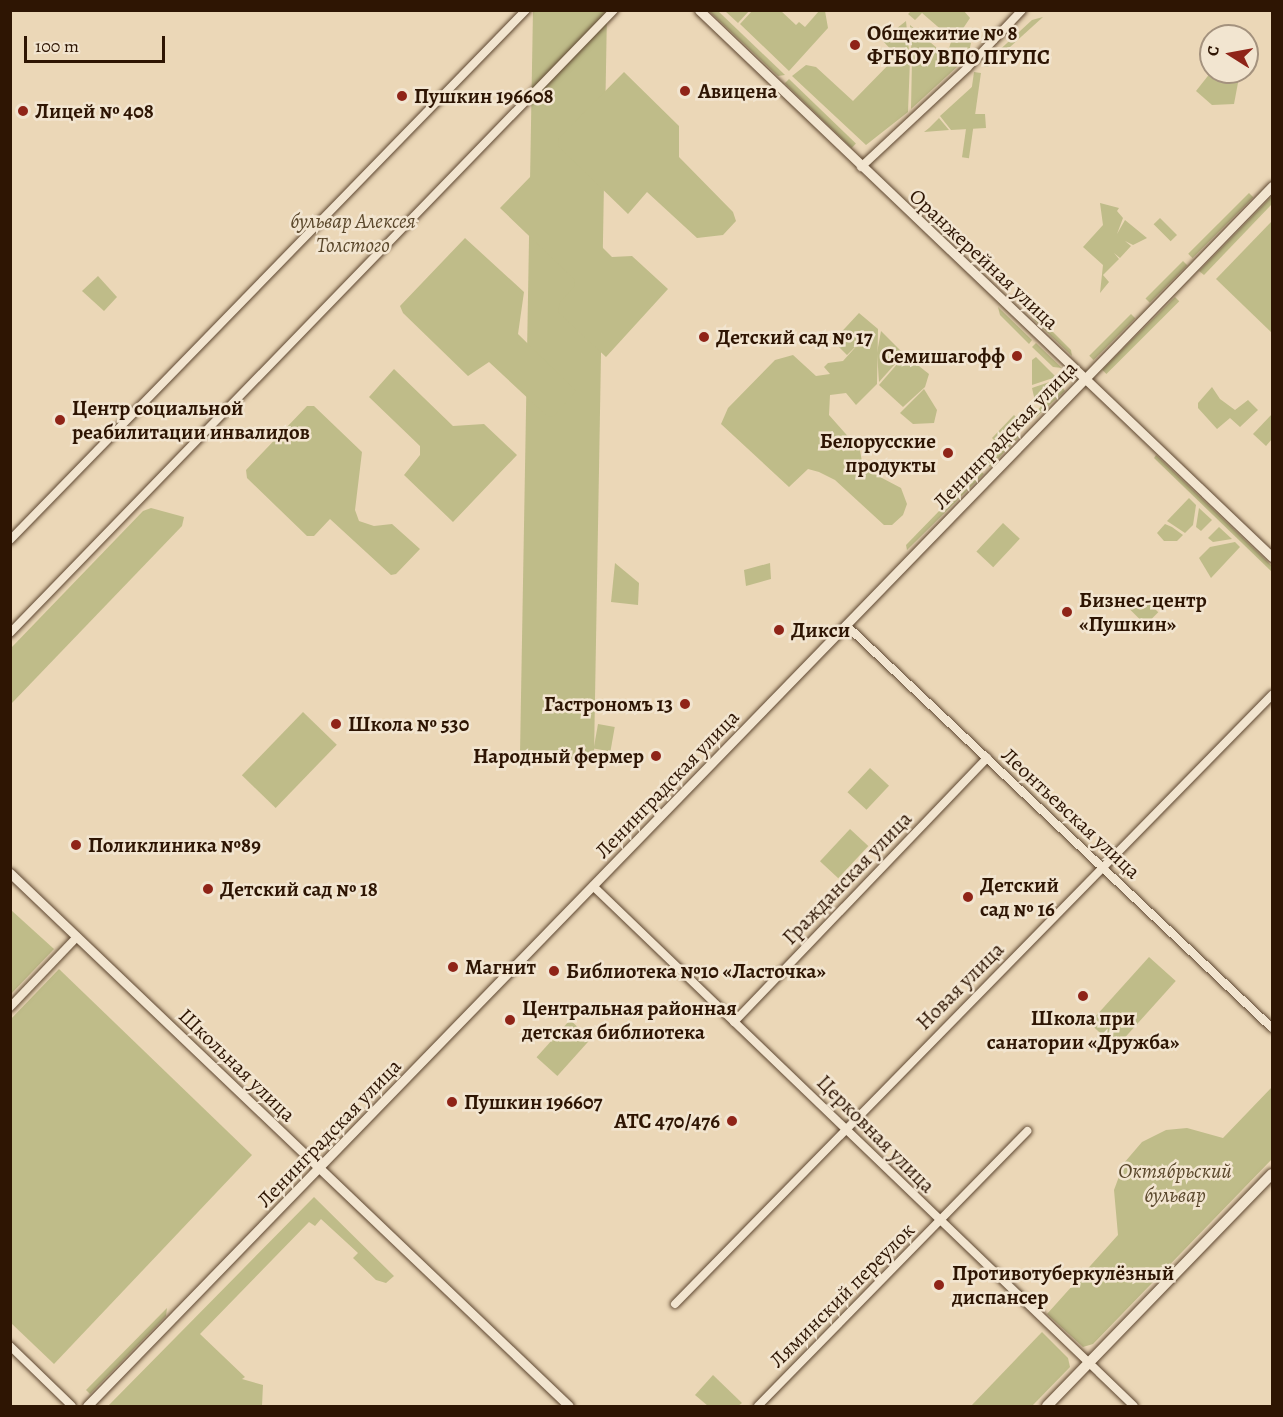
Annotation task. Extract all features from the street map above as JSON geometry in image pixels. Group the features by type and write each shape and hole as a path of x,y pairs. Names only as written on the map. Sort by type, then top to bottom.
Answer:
{"main road":[{"path":"1047,1407 1272,1174"}],"street":[{"path":"10,540 526,10"},
{"path":"10,633 614,10"},
{"name":"Оранжерейная улица","path":"699,10 1272,557"},
{"path":"861,166 1020,13 1027,10"},
{"name":"Ленинградская улица","path":"87,1407 1272,186"},
{"name":"Леонтьевская улица","path":"846,625 1272,1028"},
{"name":"Новая улица","path":"675,1304 794,1185 844,1128 1272,695"},
{"name":"Гражданская улица","path":"734,1022 987,758"},
{"name":"Школьная улица","path":"10,873 569,1407"},
{"name":"Церковная улица","path":"593,886 939,1222 1134,1407"},
{"path":"10,1006 77,937"},
{"name":"Ляминский переулок","path":"758,1407 1026,1131"},
{"path":"10,1346 72,1407"}],"green space":[{"path":"533,10 607,11 594,760 520,759"},
{"path":"709,11 718,11 785,75 778,76"},
{"path":"725,11 749,11 738,23"},
{"path":"752,11 781,11 796,25 799,22 805,27 819,11 825,11 828,28 789,71 740,24"},
{"path":"911,11 964,11 970,18 962,30 971,43 968,57 958,57 949,48 952,39 922,13 915,20 908,14"},
{"path":"1043,17 988,67 982,66 1032,20"},
{"path":"906,21 910,60 908,112 866,145 792,76 806,65 816,67 853,101 897,56 882,40"},
{"path":"910,25 958,66 911,109 912,60"},
{"path":"624,72 679,126 679,157 733,212 736,221 723,235 697,238 647,192 628,214 558,146 559,138"},
{"path":"974,72 981,73 969,158 962,157"},
{"path":"789,79 856,144 852,148 785,83"},
{"path":"1202,84 1238,84 1234,104 1212,105 1196,91"},
{"path":"973,86 974,114 985,114 986,128 951,130 940,116"},
{"path":"939,118 949,130 924,132 929,128"},
{"path":"531,176 612,257 632,256 668,289 606,357 558,312 560,302 574,287 575,280 500,208"},
{"path":"1249,193 1253,197 1192,258 1188,254"},
{"path":"1272,196 1272,204 1204,275 1199,271"},
{"path":"1100,203 1119,208 1117,211 1123,218 1117,234 1125,220 1147,238 1133,245 1125,241 1131,246 1120,258 1114,253 1119,259 1103,275 1109,282 1100,293 1103,265 1083,247 1103,225"},
{"path":"1160,218 1177,235 1171,241 1154,224"},
{"path":"1272,221 1272,333 1216,279"},
{"path":"465,238 524,292 518,334 576,391 554,416 548,417 489,362 468,376 403,313 400,306"},
{"path":"1183,261 1187,265 1150,303 1146,298"},
{"path":"98,276 117,297 104,311 82,291"},
{"path":"1175,297 1179,301 1106,374 1102,370"},
{"path":"998,307 1032,340 1029,344 1000,315"},
{"path":"859,313 878,329 877,384 856,405 846,393 830,395 829,415 860,450 863,468 901,488 907,504 903,515 892,525 884,525 835,480 819,472 808,469 789,487 721,424 728,408 775,360 793,355 816,376 830,374 824,367 828,363 843,361 861,341 847,355 833,341"},
{"path":"1035,314 1071,350 1072,356 1031,317"},
{"path":"1131,314 1135,318 1094,360 1089,356"},
{"path":"881,331 904,354 879,382 877,353"},
{"path":"1036,343 1062,368 1053,367 1032,347"},
{"path":"905,355 929,374 925,387 903,407 879,385"},
{"path":"1036,357 1056,377 1032,385 1032,360"},
{"path":"394,369 453,426 484,424 517,455 453,522 404,475 420,455 420,446 369,397"},
{"path":"1058,379 1040,401 1035,401 1032,388"},
{"path":"1061,385 1065,391 1034,419 1032,416"},
{"path":"1212,387 1220,399 1235,410 1248,400 1258,410 1240,427 1230,418 1217,429 1198,408 1198,403"},
{"path":"924,389 937,410 934,423 913,424 900,413"},
{"path":"307,406 314,406 362,452 355,510 359,521 374,526 392,524 420,549 396,574 391,575 330,519 314,536 307,536 247,478 246,470"},
{"path":"1272,414 1272,439 1266,446 1253,434"},
{"path":"1014,415 1018,419 997,443 992,438"},
{"path":"1014,433 1019,437 990,467 985,464"},
{"path":"1156,455 1272,566 1272,572 1154,458"},
{"path":"979,470 984,474 907,550 906,545"},
{"path":"1189,498 1196,505 1193,525 1185,533 1167,521"},
{"path":"151,508 184,517 182,526 11,704 11,648 143,511"},
{"path":"1199,508 1212,520 1201,531 1196,527"},
{"path":"1003,523 1020,539 993,567 976,552"},
{"path":"1165,524 1183,535 1177,541 1164,541 1157,533"},
{"path":"1219,527 1232,539 1213,542 1208,538"},
{"path":"1235,542 1240,547 1211,578 1199,558 1210,547"},
{"path":"615,563 639,583 638,605 611,602"},
{"path":"770,563 771,579 746,586 744,570"},
{"path":"1142,596 1158,612 1146,625 1129,609"},
{"path":"303,712 337,745 276,808 242,775"},
{"path":"598,724 615,727 610,752 594,749"},
{"path":"870,768 889,786 867,810 847,792"},
{"path":"850,829 868,846 838,878 820,861"},
{"path":"11,910 54,949 10,994"},
{"path":"1149,957 1176,981 1116,1047 1089,1023"},
{"path":"59,969 252,1155 54,1364 11,1323 10,1020"},
{"path":"570,1020 591,1039 557,1076 537,1057"},
{"name":"Октябрьский бульвар","path":"1272,1087 1272,1159 1093,1344 1083,1347 1047,1314 1118,1235 1114,1190 1124,1163 1142,1142 1166,1130 1187,1128 1223,1138"},
{"path":"314,1197 394,1276 386,1283 376,1280 353,1258 358,1253 321,1219 315,1226 309,1222 200,1334 245,1377 242,1379 263,1385 262,1406 108,1406"},
{"path":"167,1308 166,1316 90,1394 86,1390"},
{"path":"1042,1332 1068,1358 1070,1367 1032,1406 971,1406"},
{"path":"713,1375 742,1403 738,1406 708,1406 695,1395"}],"place":[{"name":"Общежитие № 8 ФГБОУ ВПО ПГУПС","path":"855,45"},
{"name":"Авицена","path":"685,91"},
{"name":"Пушкин 196608","path":"402,96"},
{"name":"Лицей № 408","path":"23,111"},
{"name":"Детский сад № 17","path":"704,337"},
{"name":"Семишагофф","path":"1017,356"},
{"name":"Центр социальной реабилитации инвалидов","path":"60,420"},
{"name":"Белорусские продукты","path":"948,453"},
{"name":"Бизнес-центр «Пушкин»","path":"1067,612"},
{"name":"Дикси","path":"779,630"},
{"name":"Гастрономъ 13","path":"685,704"},
{"name":"Школа № 530","path":"336,724"},
{"name":"Народный фермер","path":"656,756"},
{"name":"Поликлиника №89","path":"76,845"},
{"name":"Детский сад № 18","path":"208,889"},
{"name":"Детский сад № 16","path":"968,897"},
{"name":"Магнит","path":"453,967"},
{"name":"Библиотека №10 «Ласточка»","path":"554,971"},
{"name":"Школа при санатории «Дружба»","path":"1083,996"},
{"name":"Центральная районная детская библиотека","path":"510,1020"},
{"name":"Пушкин 196607","path":"452,1102"},
{"name":"АТС 470/476","path":"732,1121"},
{"name":"Противотуберкулёзный диспансер","path":"939,1285"}],"park label":[{"name":"бульвар Алексея Толстого","path":"353,233"}]}
